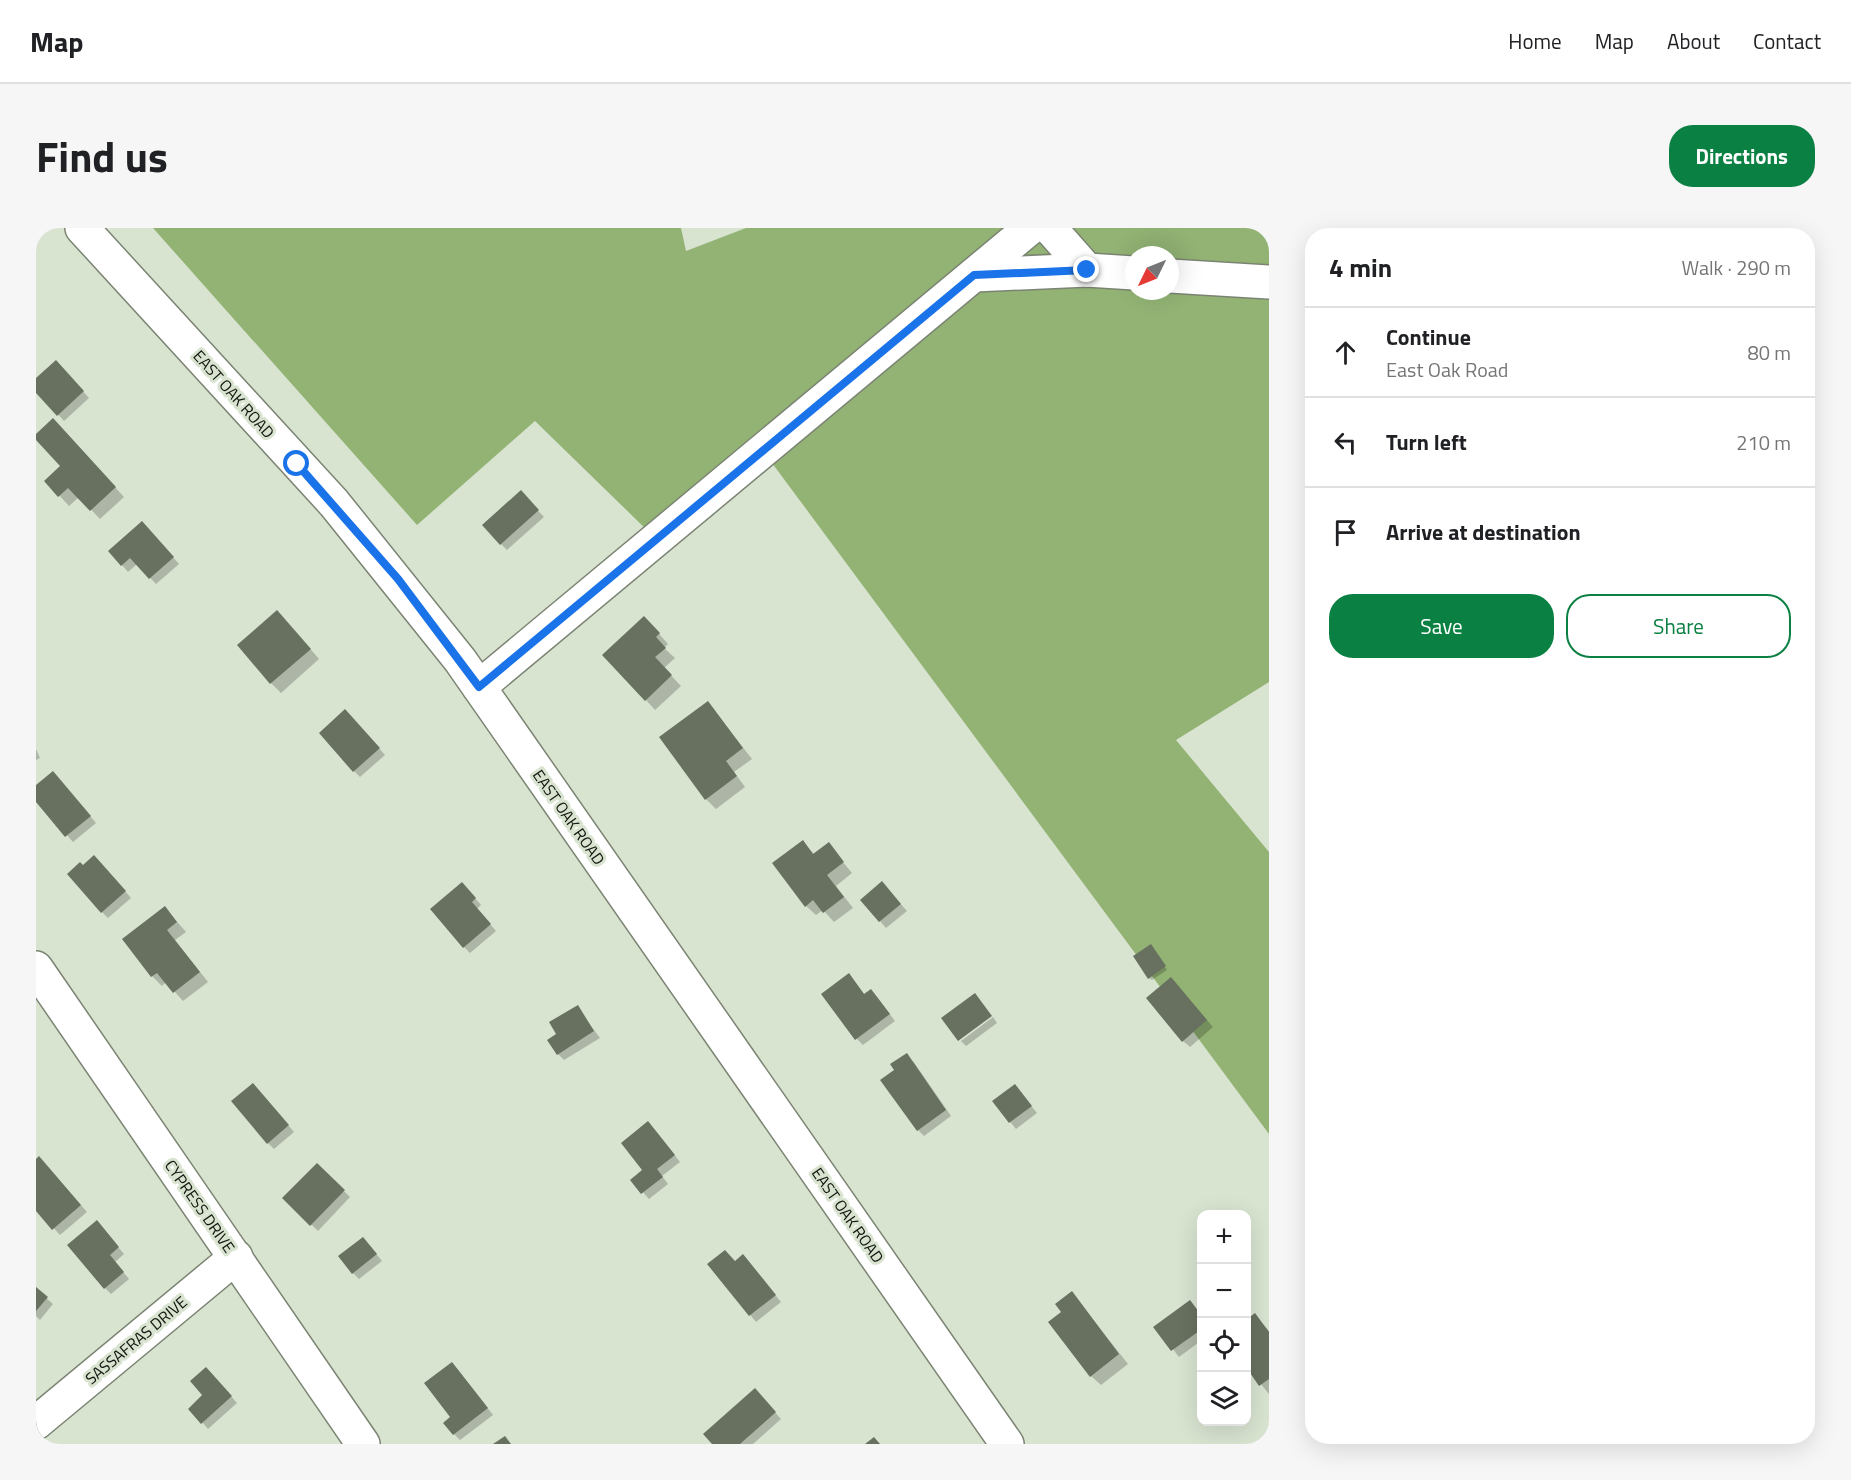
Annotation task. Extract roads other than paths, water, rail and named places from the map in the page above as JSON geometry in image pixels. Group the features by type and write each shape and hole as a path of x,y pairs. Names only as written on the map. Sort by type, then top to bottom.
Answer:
{"street":[{"name":"EAST OAK ROAD","path":"82,228 333,503 398,579 479,687 1007,1444"},
{"path":"479,687 1030,228"},
{"path":"1050,228 1087,270"},
{"path":"974,275 1087,270 1125,272"},
{"path":"1179,277 1269,282"},
{"name":"CYPRESS DRIVE","path":"36,968 363,1444"},
{"name":"SASSAFRAS DRIVE","path":"36,1423 236,1257"}]}
